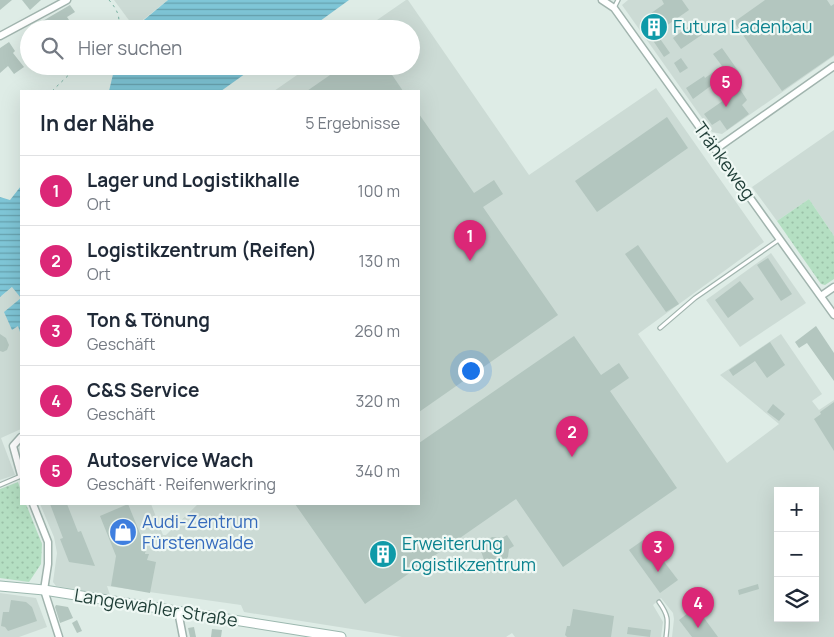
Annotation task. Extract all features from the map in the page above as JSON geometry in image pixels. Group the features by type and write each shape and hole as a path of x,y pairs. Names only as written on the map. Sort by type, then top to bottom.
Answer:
{"street":[{"path":"30,20 67,0"},
{"name":"Tränkeweg","path":"602,0 614,8 834,315"},
{"path":"0,36 20,25"},
{"path":"716,149 834,66"},
{"path":"821,296 834,286"},
{"path":"20,438 13,446 20,472"},
{"path":"33,505 48,542 48,564 44,590 59,637"},
{"name":"Langewahler Straße","path":"0,586 44,590 178,611 286,632 341,637"},
{"path":"178,611 183,637"}],"lane":[{"path":"614,8 618,0"},
{"path":"660,328 696,298 780,239"},
{"path":"0,485 20,476"},
{"path":"659,602 666,612 668,621 666,637"}],"path":[{"path":"109,0 120,17 120,20"},
{"path":"53,90 69,75"}],"shaded area":[{"path":"114,0 168,0 143,20 129,20"},
{"path":"406,0 408,0 529,175 656,88 764,242 638,334 727,463 779,424 720,375 781,334 822,394 812,401 819,410 834,400 834,637 672,637 673,613 661,598 653,605 663,622 661,637 515,637 512,633 506,637 402,637 244,612 241,605 107,586 110,595 56,586 53,582 57,553 54,537 40,505 151,505 163,535 166,535 197,505 420,505 420,90 275,90 297,75 420,75 420,20 377,20"},
{"path":"628,0 834,0 834,56 722,134 712,132 622,5"},
{"path":"834,130 834,236 809,199 777,221 752,187"},
{"path":"771,253 806,303 740,347 706,300"},
{"path":"20,281 20,429 1,438 15,475 0,480 0,297"},
{"path":"0,593 36,598 47,627 19,637 0,637"}],"green space":[{"path":"809,199 834,236 834,279 825,285 821,284 777,221"},
{"path":"18,482 20,505 26,505 42,544 41,564 29,582 0,578 0,489"}],"water":[{"path":"168,0 349,0 321,20 144,20"},
{"path":"113,75 243,75 222,90 109,90"},
{"path":"20,187 20,297 12,287 0,297 0,197 10,200"},
{"path":"20,299 20,332 18,326 12,330 4,312"}],"building":[{"path":"0,0 12,0 0,10"},
{"path":"22,0 41,0 30,10"},
{"name":"Futura Ladenbau","path":"662,0 682,0 689,10 656,33 670,53 664,57 640,21 664,4"},
{"path":"765,0 827,0 831,6 834,4 834,55 782,91 734,22"},
{"path":"70,5 75,12 67,17 69,20 44,20"},
{"path":"697,20 706,32 681,49 673,38"},
{"path":"9,42 15,51 13,53 20,62 20,70 14,74 8,66 0,73 0,48"},
{"path":"722,48 739,72 730,79 727,74 693,99 686,88 722,66 713,54"},
{"path":"681,58 688,68 680,73 674,63"},
{"path":"330,75 392,75 402,90 308,90"},
{"path":"740,89 747,100 742,105 749,114 727,130 720,120 712,125 704,114"},
{"path":"420,115 474,193 494,180 503,194 483,207 558,315 420,411"},
{"path":"667,117 688,148 597,212 575,181"},
{"path":"638,245 679,304 666,312 625,254"},
{"path":"768,258 792,294 781,301 757,265"},
{"path":"740,281 754,299 728,318 715,300"},
{"path":"816,326 834,353 834,381 807,343 799,348 795,342"},
{"path":"0,334 6,338 9,345 7,350 3,352 0,351"},
{"path":"574,336 601,375 619,363 629,378 610,391 677,488 563,567 516,499 365,604 296,505 420,505 420,442"},
{"path":"770,342 785,365 767,378 755,361 733,376 729,370"},
{"path":"834,402 834,451 814,419"},
{"path":"773,404 785,414 779,421 767,412"},
{"path":"50,505 67,505 78,532 81,531 95,566 69,562 60,539 63,538"},
{"name":"Audi-Zentrum Fürstenwalde","path":"128,505 146,548 145,554 149,554 147,560 156,562 150,593 111,586 116,556 100,516"},
{"path":"507,535 514,546 509,549 508,557 497,565 484,560 481,551 484,542 492,537 502,538"},
{"path":"646,538 678,580 660,593 629,550"},
{"path":"758,584 759,589 739,595 738,590"},
{"path":"11,600 26,602 32,607 37,621 8,631 5,627 1,626 3,612 9,612"},
{"path":"56,605 68,607 73,618 60,623"},
{"path":"696,607 718,637 692,637 679,620"},
{"path":"573,609 614,616 611,637 567,637 565,635 567,626 570,626"},
{"path":"77,620 82,631 77,633 72,623"},
{"path":"194,627 196,637 190,637 188,628"},
{"path":"628,627 651,630 650,637 627,634"},
{"path":"212,629 222,630 221,637 211,637"}],"place":[{"name":"Futura Ladenbau","path":"654,27"},
{"name":"Autoservice Wach","path":"726,107"},
{"name":"Lager und Logistikhalle","path":"470,261"},
{"name":"Logistikzentrum (Reifen)","path":"572,457"},
{"name":"Audi-Zentrum Fürstenwalde","path":"123,532"},
{"name":"Erweiterung Logistikzentrum","path":"383,554"},
{"name":"Ton & Tönung","path":"658,572"},
{"name":"C&S Service","path":"698,628"}]}
